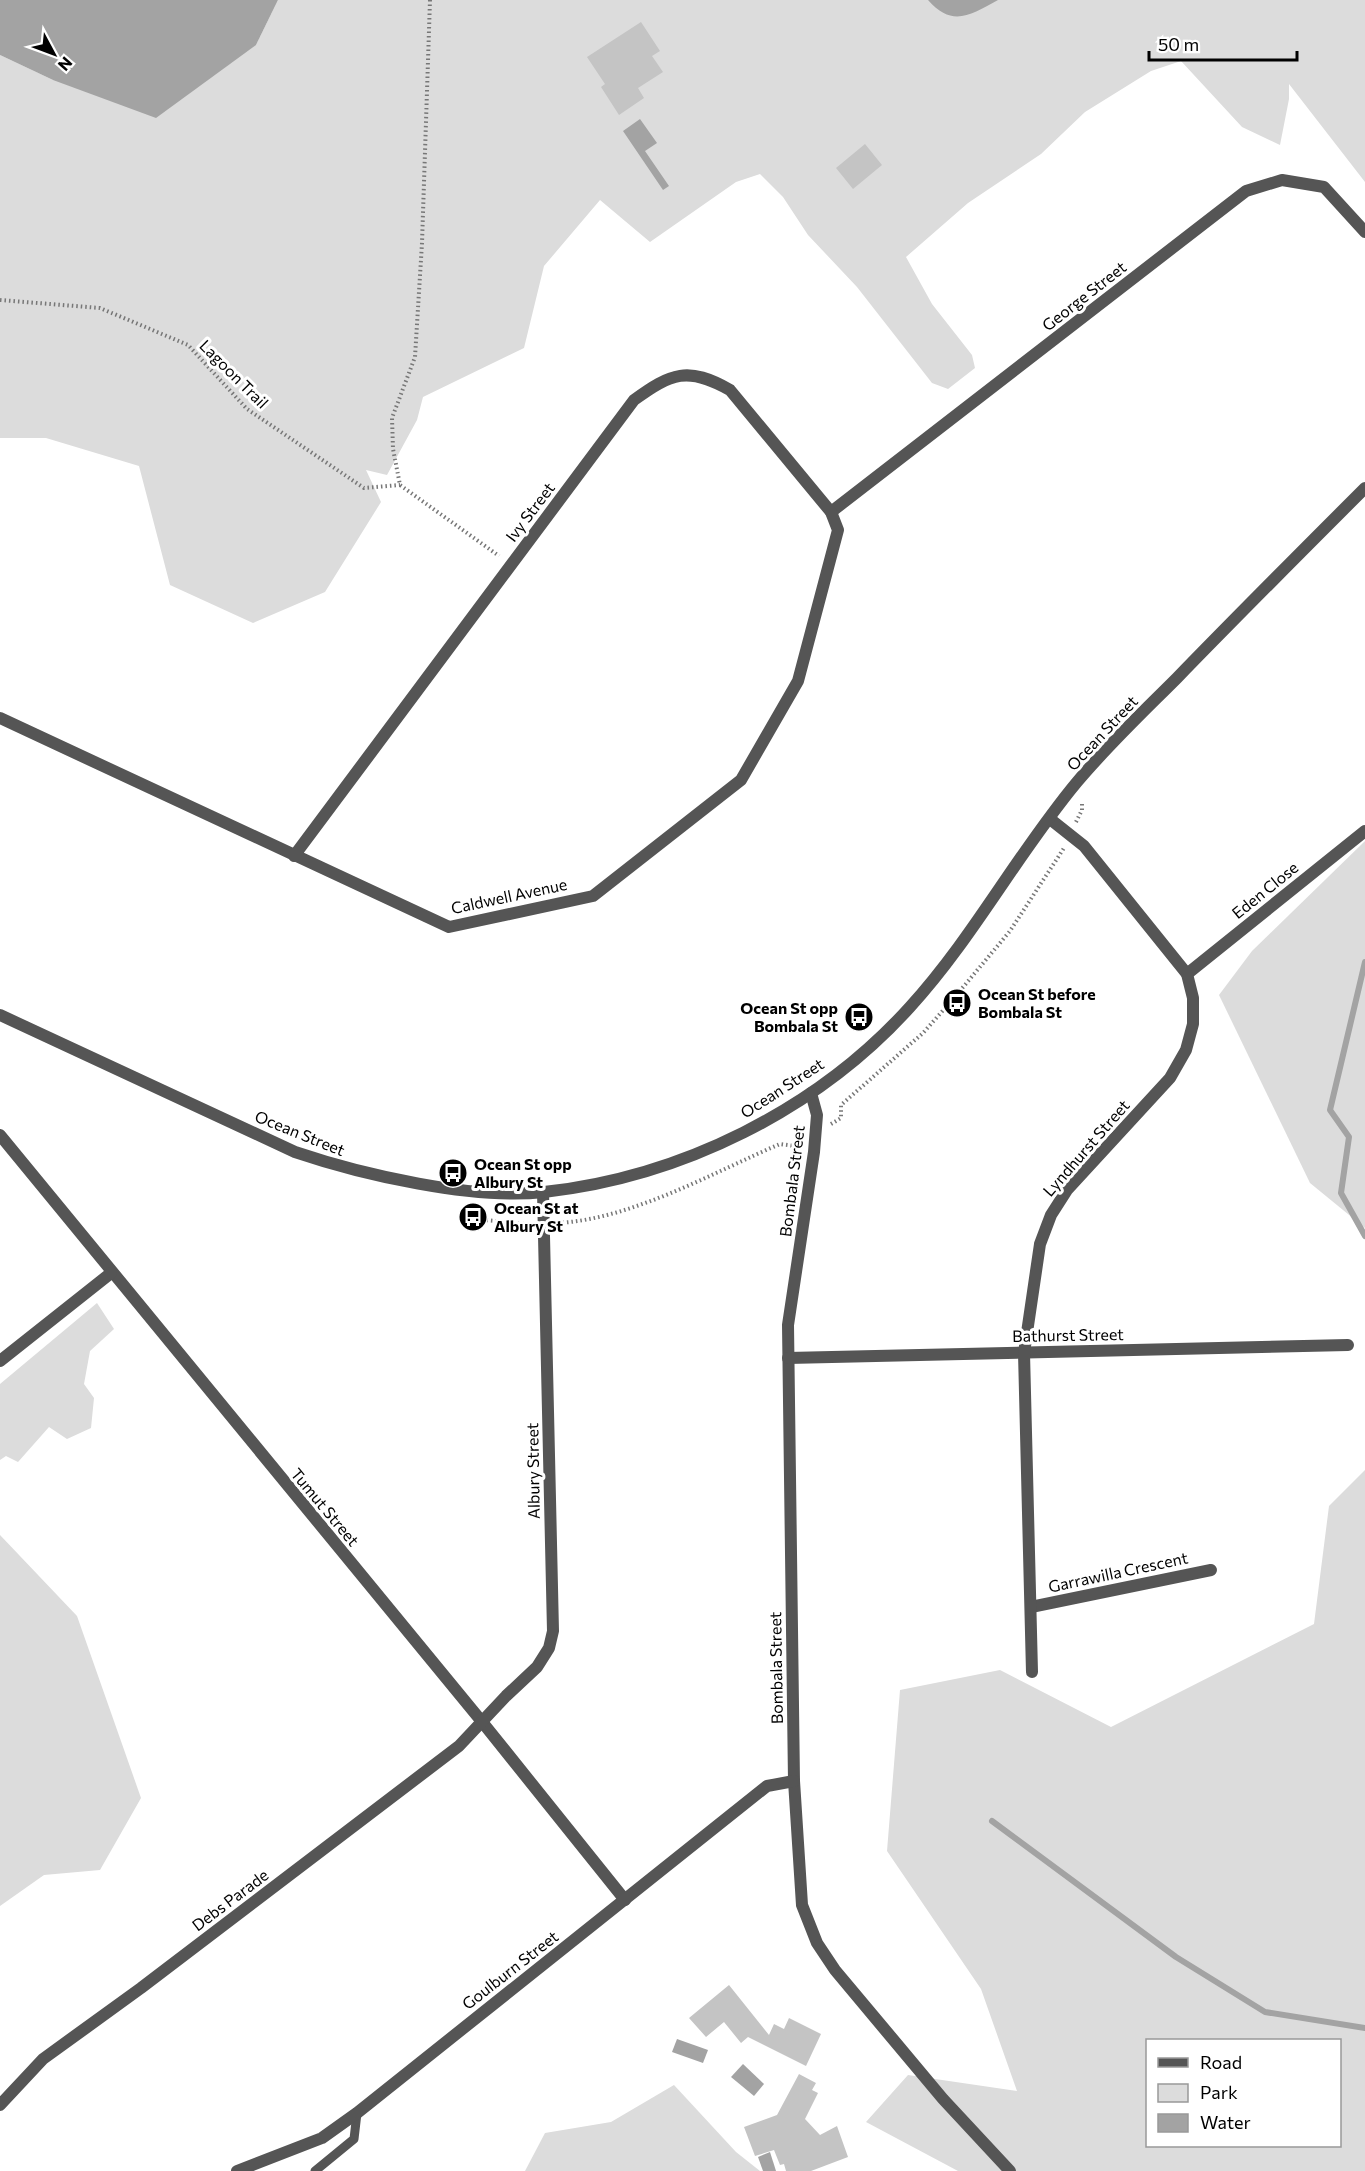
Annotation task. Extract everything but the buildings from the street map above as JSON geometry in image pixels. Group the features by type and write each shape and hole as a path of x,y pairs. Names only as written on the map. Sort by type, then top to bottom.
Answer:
{"street":[{"name":"George Street","path":"831,512 1246,191 1282,180 1324,187 1365,232"},
{"name":"Ivy Street","path":"294,856 634,400 663,379 687,375 709,378 730,390 831,512"},
{"name":"Ocean Street","path":"0,1015 295,1152 340,1168 458,1188 512,1193 543,1192 613,1180 678,1160 728,1141 811,1093 865,1051 909,1008 959,946 1077,782 1365,488"},
{"name":"Caldwell Avenue","path":"0,718 450,927 593,896 741,780 798,681 838,530 831,512"},
{"name":"Lyndhurst Street","path":"1032,1672 1024,1353 1040,1244 1051,1215 1067,1190 1170,1078 1186,1050 1193,1024 1193,998 1186,974 1084,846 1050,819"},
{"name":"Eden Close","path":"1186,974 1365,831"},
{"name":"Bombala Street","path":"811,1093 817,1116 814,1152 788,1325 794,1781 802,1905 817,1943 834,1970 935,2090 1010,2171"},
{"name":"Tumut Street","path":"0,1135 111,1273 483,1723 625,1900"},
{"name":"Albury Street","path":"483,1723 506,1696 537,1667 549,1648 553,1631 543,1192"},
{"path":"0,1361 111,1273"},
{"name":"Bathurst Street","path":"788,1358 1348,1345"},
{"name":"Garrawilla Crescent","path":"1031,1607 1211,1570"},
{"name":"Debs Parade","path":"0,2105 43,2059 141,1988 459,1746 483,1723"},
{"name":"Goulburn Street","path":"237,2171 322,2138 357,2113 767,1786 794,1781"}],"lane":[{"path":"315,2171 354,2139 357,2113"}],"path":[{"path":"430,0 422,243 415,357 392,418 393,449 400,485 511,565"},
{"name":"Lagoon Trail","path":"0,300 100,308 188,345 247,409 364,488 400,485"}],"green space":[{"path":"278,0 1365,0 1365,182 1289,84 1289,99 1280,145 1242,127 1181,61 1151,71 1085,112 1041,154 968,203 906,257 932,304 972,355 975,368 948,389 932,383 857,287 808,235 783,197 760,174 736,182 650,242 600,200 544,266 524,348 423,397 417,420 387,475 366,470 381,502 325,592 253,623 170,585 139,466 46,438 0,438 0,55 53,80 256,45"},
{"path":"1365,841 1365,1228 1310,1183 1219,995 1252,951"},
{"path":"97,1303 114,1329 90,1351 84,1384 94,1398 91,1428 67,1439 49,1427 18,1462 6,1456 0,1460 0,1384"},
{"path":"1365,1470 1365,2171 958,2171 866,2122 908,2075 1017,2091 981,1989 887,1851 900,1690 1000,1670 1111,1727 1314,1624 1329,1506"},
{"path":"0,1535 77,1616 141,1798 100,1870 44,1875 0,1906"},
{"path":"674,2085 736,2152 760,2171 525,2171 545,2133 611,2122"}],"water":[{"path":"0,0 278,0 256,45 156,118 53,80 0,55"},
{"path":"928,0 998,0 970,14 954,16 937,9"},
{"path":"640,119 657,143 645,151 669,186 663,190 623,131"},
{"path":"677,2039 708,2050 703,2063 672,2052"},
{"path":"743,2064 764,2084 754,2096 731,2077"},
{"path":"770,2152 776,2171 763,2171 758,2157"}],"waterway":[{"path":"1365,962 1330,1110 1349,1137 1341,1193 1365,1236"},
{"path":"992,1821 1176,1957 1265,2012 1365,2028"}],"place":[{"name":"Ocean St before Bombala St","path":"957,1003"},
{"name":"Ocean St opp Bombala St","path":"859,1017"},
{"name":"Ocean St opp Albury St","path":"453,1173"},
{"name":"Ocean St at Albury St","path":"473,1217"}]}
